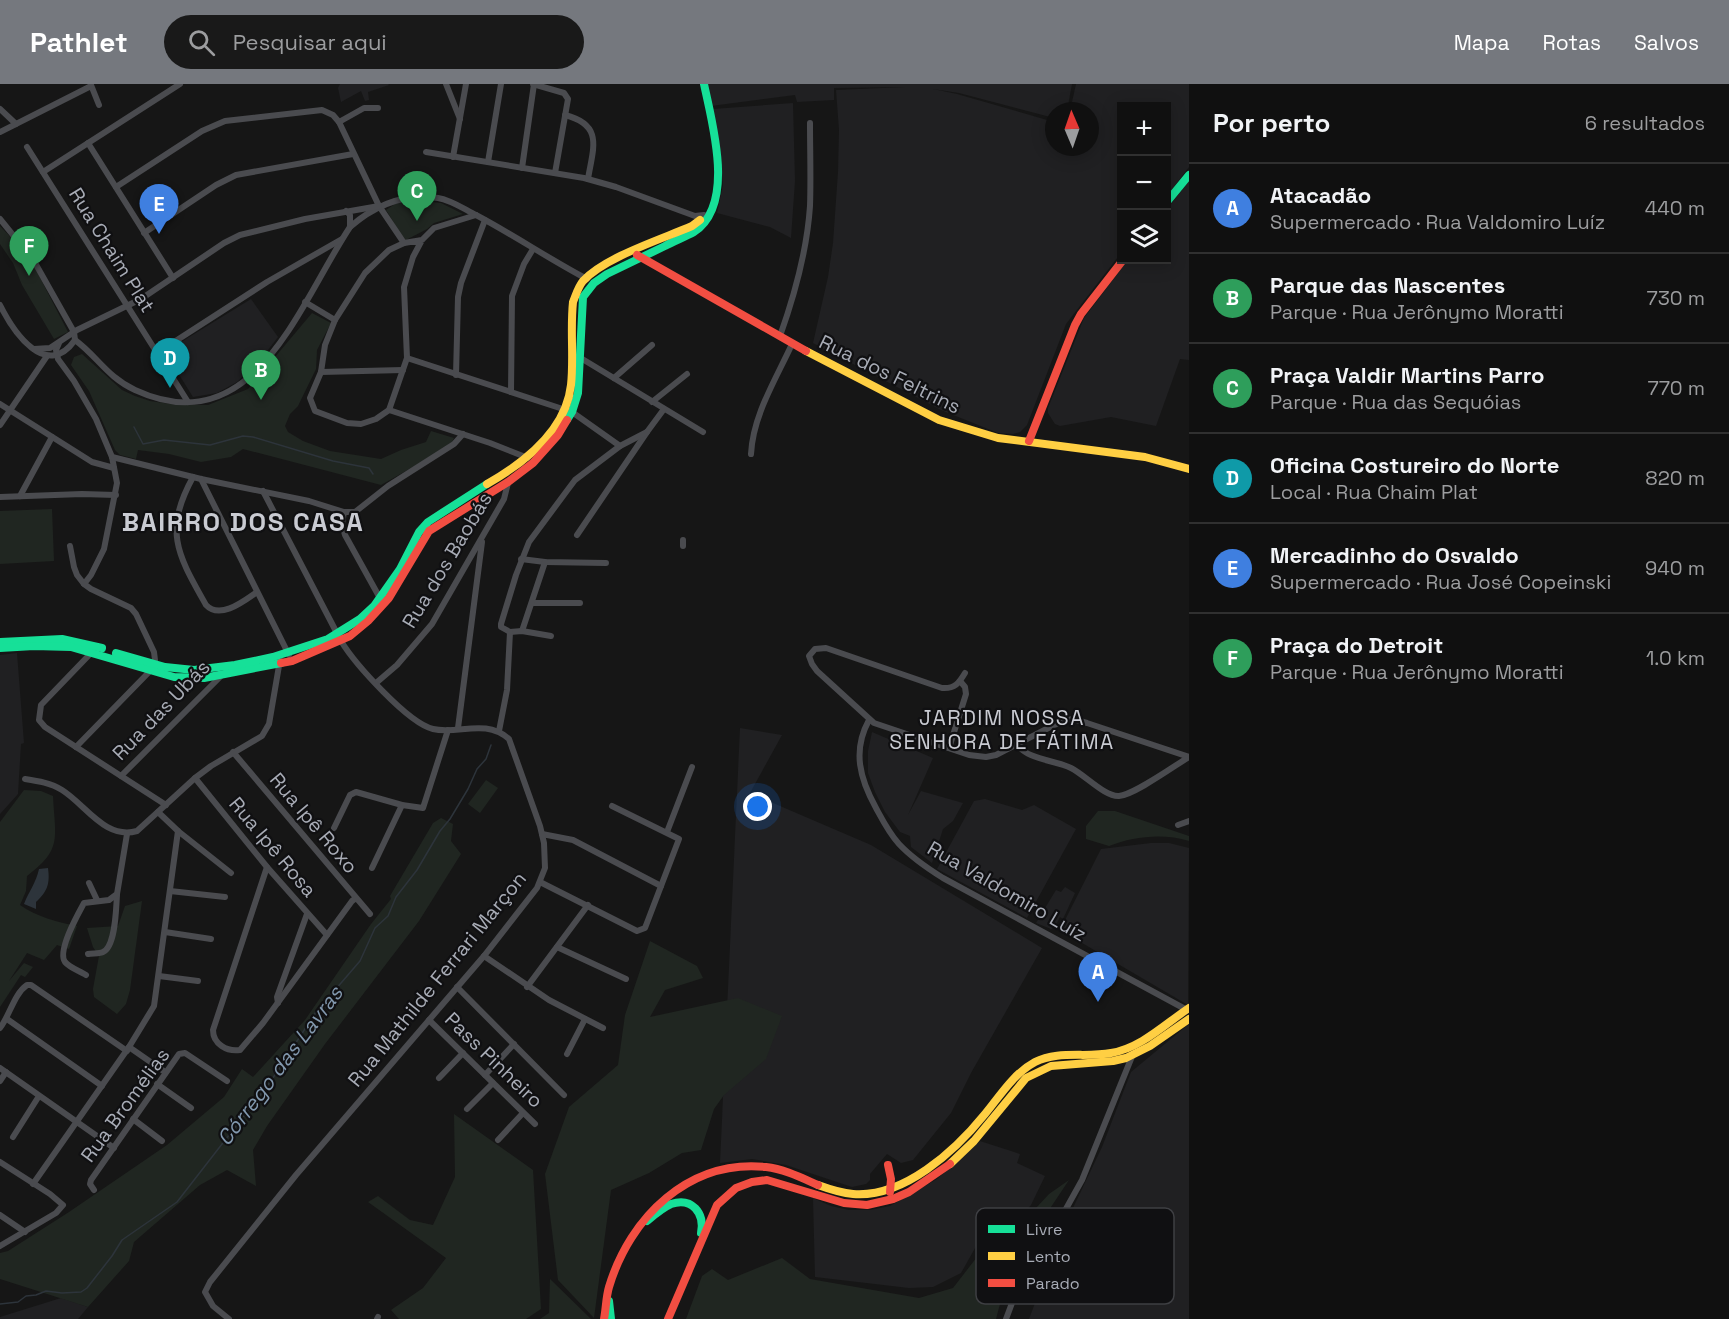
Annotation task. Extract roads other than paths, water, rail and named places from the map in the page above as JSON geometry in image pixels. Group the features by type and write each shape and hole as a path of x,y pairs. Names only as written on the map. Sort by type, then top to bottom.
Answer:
{"main road":[{"path":"0,642 73,640 94,649 183,677 222,676 285,659 339,638 382,602 430,520 507,478 530,460 568,411 582,307 590,281 607,274 699,218 713,191 713,164 702,84"},
{"path":"637,255 702,226 710,215 714,204 718,171 702,84"},
{"path":"1171,198 1189,175"},
{"name":"Rua dos Feltrins","path":"637,255 792,344 939,420 998,438 1145,457 1189,469"},
{"path":"1029,441 1078,320 1120,264"},
{"path":"0,648 41,642"},
{"path":"153,667 203,670 285,659"},
{"path":"668,1319 717,1205 736,1188 752,1182 777,1181 844,1203 867,1204 901,1196 951,1163 974,1141 1026,1078 1059,1064 1113,1060 1132,1051 1188,1012"},
{"path":"604,1319 609,1291 620,1257 637,1228 653,1208 685,1184 708,1174 734,1168 758,1166 776,1169 843,1194 864,1196 892,1187 923,1172 953,1149 1011,1082 1036,1061 1060,1056 1132,1051"},
{"path":"819,1195 858,1199 887,1195 892,1187 888,1165"},
{"path":"637,1228 666,1207 681,1202 698,1209 702,1218 702,1229 685,1278"},
{"path":"609,1291 611,1319"}],"street":[{"path":"43,172 180,84"},
{"path":"446,84 460,120"},
{"path":"453,157 466,84"},
{"path":"488,162 501,84"},
{"path":"522,168 534,84 566,94 567,103 555,173"},
{"path":"0,132 91,85 99,105"},
{"path":"339,122 364,108 378,108"},
{"path":"0,109 16,124"},
{"path":"116,187 202,131 225,121 322,110 333,115 339,122 380,206 404,243"},
{"path":"565,115 580,120 594,135 588,179"},
{"path":"780,336 793,300 807,231 810,207 810,123"},
{"path":"88,143 173,278"},
{"name":"Rua Chaim Plat","path":"27,147 188,402"},
{"path":"426,152 588,179 699,218"},
{"path":"144,233 216,185 236,175 353,154"},
{"path":"34,349 47,349 74,332 128,305 240,235 423,197 439,198 476,215 590,281"},
{"path":"0,219 34,261 74,332 75,340 108,372 128,386 151,396 188,402 214,399 231,392 261,367 305,302 350,228 380,206"},
{"path":"348,213 350,228"},
{"path":"422,240 404,243 389,250 372,264 335,320 325,345 321,372 310,398 315,411 347,423 361,424 376,419 389,410 407,358 404,287 409,266 428,232 438,226 476,215"},
{"path":"456,375 459,290 465,268 485,220"},
{"path":"157,353 291,267 342,239"},
{"path":"511,392 512,296 524,264 533,249"},
{"path":"305,302 335,320"},
{"path":"0,305 16,333 34,349 47,356 60,354 75,340"},
{"path":"60,342 56,347 63,365 88,404 111,457 117,483 104,549 84,584"},
{"path":"751,454 752,439 760,412 792,344"},
{"path":"614,378 652,345"},
{"path":"0,425 47,356"},
{"path":"577,356 703,432"},
{"path":"407,358 568,411 620,446"},
{"path":"321,372 403,370"},
{"path":"652,402 687,374"},
{"path":"0,404 92,462 114,468"},
{"path":"577,535 664,409"},
{"path":"389,410 463,434 530,460"},
{"path":"551,636 522,631 510,632 501,627 521,559 533,536 572,483 620,446 647,432"},
{"path":"111,457 325,505 344,512 357,511 388,486 454,444 463,434"},
{"path":"20,496 52,437"},
{"path":"184,474 183,493 176,520 178,547 206,605 211,610 225,610 257,592"},
{"path":"183,493 193,477"},
{"name":"Rua dos Baobás","path":"376,682 405,657 432,624 504,499 507,478"},
{"path":"25,779 51,784 62,790 103,824 127,834 137,831 195,778 233,752 262,736 269,724 285,659 257,592 201,479"},
{"path":"263,491 339,638 352,658 421,724 431,729 477,728 499,731 507,690 510,632"},
{"path":"0,497 116,495"},
{"path":"344,512 343,530 382,602"},
{"path":"458,728 482,538"},
{"path":"70,546 77,576 91,589 131,608 155,656 153,667 76,747"},
{"path":"521,559 606,563"},
{"path":"522,631 545,561"},
{"path":"468,564 478,567"},
{"path":"532,603 580,603"},
{"path":"965,672 954,686 942,688 829,649 819,648 811,652 809,658 814,668 869,720 880,726 969,755 986,757 996,755 1070,719 1189,757"},
{"path":"94,649 80,667 41,705 39,720 45,727 166,805"},
{"name":"Rua das Ubás","path":"121,776 222,676 224,666"},
{"path":"949,748 966,694 965,687 960,681"},
{"name":"Rua Valdomiro Luíz","path":"869,720 860,744 860,772 883,821 906,851 923,866 943,878 1188,1012"},
{"path":"334,828 354,792 420,809 424,807 448,730"},
{"name":"Rua Mathilde Ferrari Marçon","path":"229,1319 209,1301 205,1292 210,1282 296,1175 484,956 540,882 546,857 542,834 510,741 499,731"},
{"path":"1017,744 1024,752 1076,771 1116,796 1134,790 1189,757"},
{"name":"Rua Ipê Roxo","path":"233,752 370,914"},
{"path":"1171,767 1176,753"},
{"path":"667,832 692,767"},
{"name":"Rua Ipê Rosa","path":"195,778 267,867 327,935"},
{"path":"372,868 402,805"},
{"path":"540,882 637,931 643,930 679,841 676,836 612,806"},
{"path":"158,812 231,873"},
{"path":"1178,825 1189,821"},
{"path":"33,1184 150,1016 159,976 178,831"},
{"path":"88,954 104,952 109,947 116,920 117,894 127,834"},
{"path":"542,834 573,840 661,886"},
{"path":"267,867 212,1034 217,1043 231,1051 240,1050 356,898"},
{"path":"89,883 97,900"},
{"path":"170,891 225,897"},
{"path":"87,975 64,961 62,955 67,940 84,903 112,899 117,894"},
{"path":"527,987 588,905"},
{"path":"278,1003 277,997 307,914"},
{"path":"165,932 211,939"},
{"path":"557,947 626,979"},
{"path":"484,956 527,987 603,1028"},
{"path":"159,976 198,981"},
{"path":"0,1028 27,985 34,987 165,1072"},
{"path":"457,987 564,1095"},
{"path":"7,1019 102,1086"},
{"path":"567,1054 585,1019"},
{"name":"Pass Pinheiro","path":"429,1020 535,1124"},
{"path":"484,1075 514,1044"},
{"path":"1067,1208 1083,1180 1132,1051"},
{"name":"Rua Bromélias","path":"94,1190 90,1184 91,1179 177,1056 185,1053 227,1081"},
{"path":"439,1078 463,1053"},
{"path":"0,1081 3,1070 114,1148"},
{"path":"467,1109 493,1083"},
{"path":"157,1084 191,1108"},
{"path":"13,1137 39,1096"},
{"path":"498,1140 523,1113"},
{"path":"133,1119 162,1140"},
{"path":"0,1162 50,1194 63,1206 61,1210 0,1246"},
{"path":"0,1215 25,1232"},
{"path":"1006,1319 1012,1304"}],"waterway":[{"path":"134,427 143,444 164,440 210,445 243,436 253,437 333,461 369,468 373,474"},
{"name":"Córrego das Lavras","path":"0,1304 18,1302 26,1296 46,1291 81,1292 87,1288 122,1240 177,1202 271,1081 316,1012 360,961 375,928 388,916 396,897 417,870 440,831 450,819 477,769 486,759 491,745"}],"place":[{"name":"Praça Valdir Martins Parro","path":"417,221"},
{"name":"Mercadinho do Osvaldo","path":"159,234"},
{"name":"Praça do Detroit","path":"29,276"},
{"name":"Oficina Costureiro do Norte","path":"170,388"},
{"name":"Parque das Nascentes","path":"261,400"},
{"name":"Atacadão","path":"1098,1002"}],"district":[{"name":"BAIRRO DOS CASA","path":"243,522"},
{"name":"JARDIM NOSSA SENHORA DE FÁTIMA","path":"1002,730"}]}
